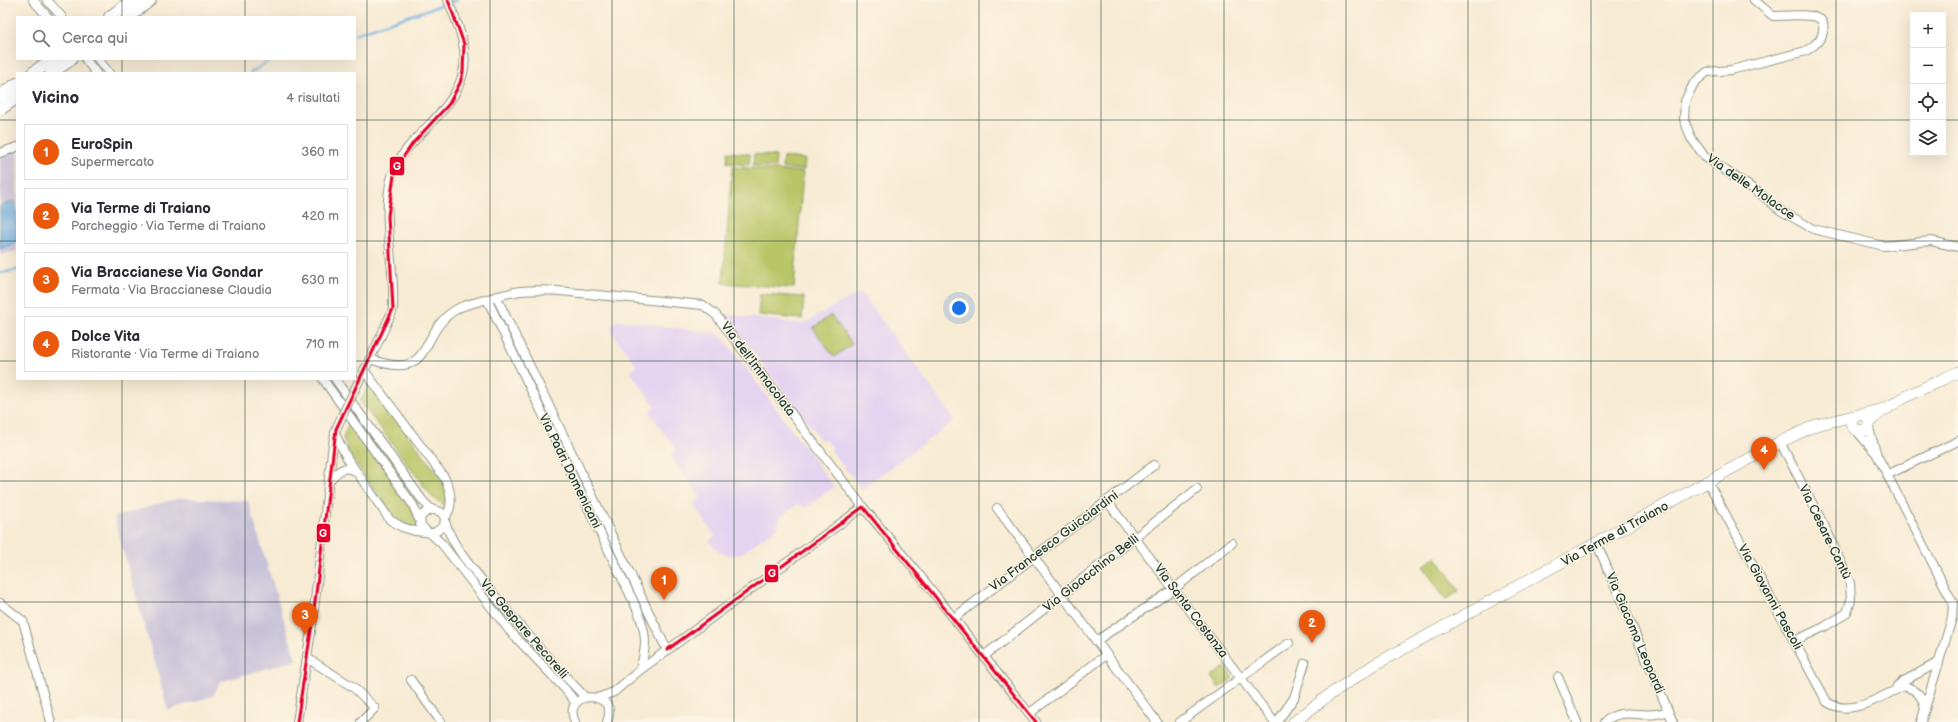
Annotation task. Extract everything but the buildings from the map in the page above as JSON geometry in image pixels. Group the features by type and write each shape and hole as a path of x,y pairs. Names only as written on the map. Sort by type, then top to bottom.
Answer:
{"highway":[{"path":"111,16 134,0"},
{"path":"129,16 150,0"},
{"path":"34,72 52,60"},
{"path":"52,72 69,61"},
{"path":"0,96 16,85"},
{"path":"0,109 16,98"}],"main road":[{"name":"Via Terme di Traiano","path":"1869,424 1873,418 1888,408 1958,372"},
{"name":"Via Terme di Traiano","path":"1294,722 1328,695 1374,665 1597,544 1780,442 1816,425 1888,408"},
{"path":"1858,415 1867,417 1869,424 1863,430 1855,429 1852,422 1858,415"},
{"name":"Via Terme di Traiano","path":"1816,425 1855,429"}],"street":[{"path":"33,0 47,16"},
{"path":"47,0 61,16"},
{"path":"297,722 307,658 335,434 342,416 393,309 388,216 391,187 395,169 413,143 448,104 460,83 463,72 465,57 464,44 448,0"},
{"name":"Via delle Molacce","path":"1754,0 1773,16 1811,16 1820,19 1824,25 1823,35 1816,44 1806,51 1730,70 1707,72 1694,83 1685,101 1684,119 1691,138 1705,157 1758,192 1780,210 1813,229 1884,246 1931,242 1958,247"},
{"path":"86,60 95,72"},
{"path":"99,60 108,72"},
{"path":"0,153 16,147"},
{"name":"Via dell'Immacolata","path":"370,359 385,364 403,366 416,361 428,346 437,326 457,309 496,296 521,291 553,291 703,305 716,315 863,507 954,618 1036,722"},
{"name":"Via Padri Domenicani","path":"496,296 667,650"},
{"name":"Via Padri Domenicani","path":"487,299 638,611 644,627 646,646 640,670"},
{"path":"335,434 355,472 390,520 402,527 415,531 438,532 450,508 450,489 444,477 364,370"},
{"path":"324,380 413,505 420,524 429,532"},
{"path":"336,380 423,501 431,509 438,510 445,520"},
{"path":"1869,424 1877,455 1953,603 1952,618 1921,722"},
{"path":"1855,429 1877,455"},
{"path":"1887,476 1958,440"},
{"name":"Via Cesare Cantù","path":"1780,442 1827,531 1848,577 1851,589 1851,600 1847,613 1824,627 1794,641"},
{"name":"Via Francesco Guicciardini","path":"954,618 1154,465"},
{"path":"329,481 340,469 349,468 355,472"},
{"name":"Via Giovanni Pascoli","path":"1708,482 1827,702 1836,708 1859,706 1890,692"},
{"name":"Via Gioacchino Belli","path":"984,656 1198,489"},
{"name":"Via Santa Costanza","path":"1107,500 1274,722"},
{"path":"575,722 573,714 576,703 585,697 598,698 614,692 640,670 863,507"},
{"path":"997,508 1157,722"},
{"path":"420,524 421,516 431,509"},
{"name":"Via Gaspare Pecorelli","path":"445,520 450,536 467,563 538,647 585,697"},
{"name":"Via Gaspare Pecorelli","path":"429,532 442,544 509,630 536,660 565,688 576,703"},
{"path":"1096,641 1174,589 1232,543"},
{"name":"Via Giacomo Leopardi","path":"1597,544 1674,722"},
{"path":"0,603 23,621 51,722"},
{"path":"660,656 646,646 651,641 661,640"},
{"path":"1180,722 1240,677 1289,643"},
{"path":"1030,714 1106,655"},
{"path":"307,658 353,687 375,708 361,722"},
{"path":"1890,692 1902,682 1939,662"},
{"path":"1277,722 1294,698 1305,664"},
{"path":"1558,677 1577,722"},
{"path":"411,680 441,722"},
{"path":"1890,692 1904,686 1915,690 1923,698 1925,709"},
{"path":"608,721 608,708 614,692"},
{"path":"598,698 608,708"},
{"path":"1605,722 1611,716 1625,713 1656,714 1668,711"}],"shaded area":[{"path":"16,149 16,251 0,255 0,155"},
{"path":"861,292 955,420 862,489 832,452 832,447 826,440 821,440 724,314 802,324"},
{"path":"617,320 716,333 725,340 834,487 808,506 804,507 798,504 779,518 778,527 739,555 727,555 719,552 709,541 715,536 693,504 701,498 670,455 677,450 649,412 656,407 630,372 637,366 612,333 611,326"},
{"path":"179,498 248,501 296,660 220,682 213,696 168,710 114,517"}],"green space":[{"path":"728,152 750,154 749,165 727,163"},
{"path":"754,154 776,156 775,167 753,166"},
{"path":"783,157 805,159 804,170 782,168"},
{"path":"732,167 803,172 794,288 723,283"},
{"path":"760,294 804,297 802,319 758,315"},
{"path":"831,315 852,344 834,357 813,328"},
{"path":"368,386 371,386 440,477 446,492 447,507 432,497 360,401"},
{"path":"349,421 411,506 420,530 399,522 394,517 350,455 343,438"},
{"path":"1436,557 1459,591 1446,600 1423,566"},
{"path":"1225,667 1233,678 1219,688 1211,677"}],"water":[{"path":"14,201 16,207 16,243 0,249 0,206"}],"waterway":[{"path":"356,34 457,0"},
{"path":"252,72 270,60"},
{"path":"0,273 16,270"}],"transit line":[{"name":"G","path":"297,722 313,618 336,429 393,309 388,216 395,169 413,143 449,104 460,83 463,72 464,44 448,0"},
{"name":"G","path":"667,650 863,507 1036,722"}],"place":[{"name":"Dolce Vita","path":"1764,470"},
{"name":"EuroSpin","path":"664,600"},
{"name":"Via Braccianese Via Gondar","path":"305,635"},
{"name":"Via Terme di Traiano","path":"1312,643"}]}
